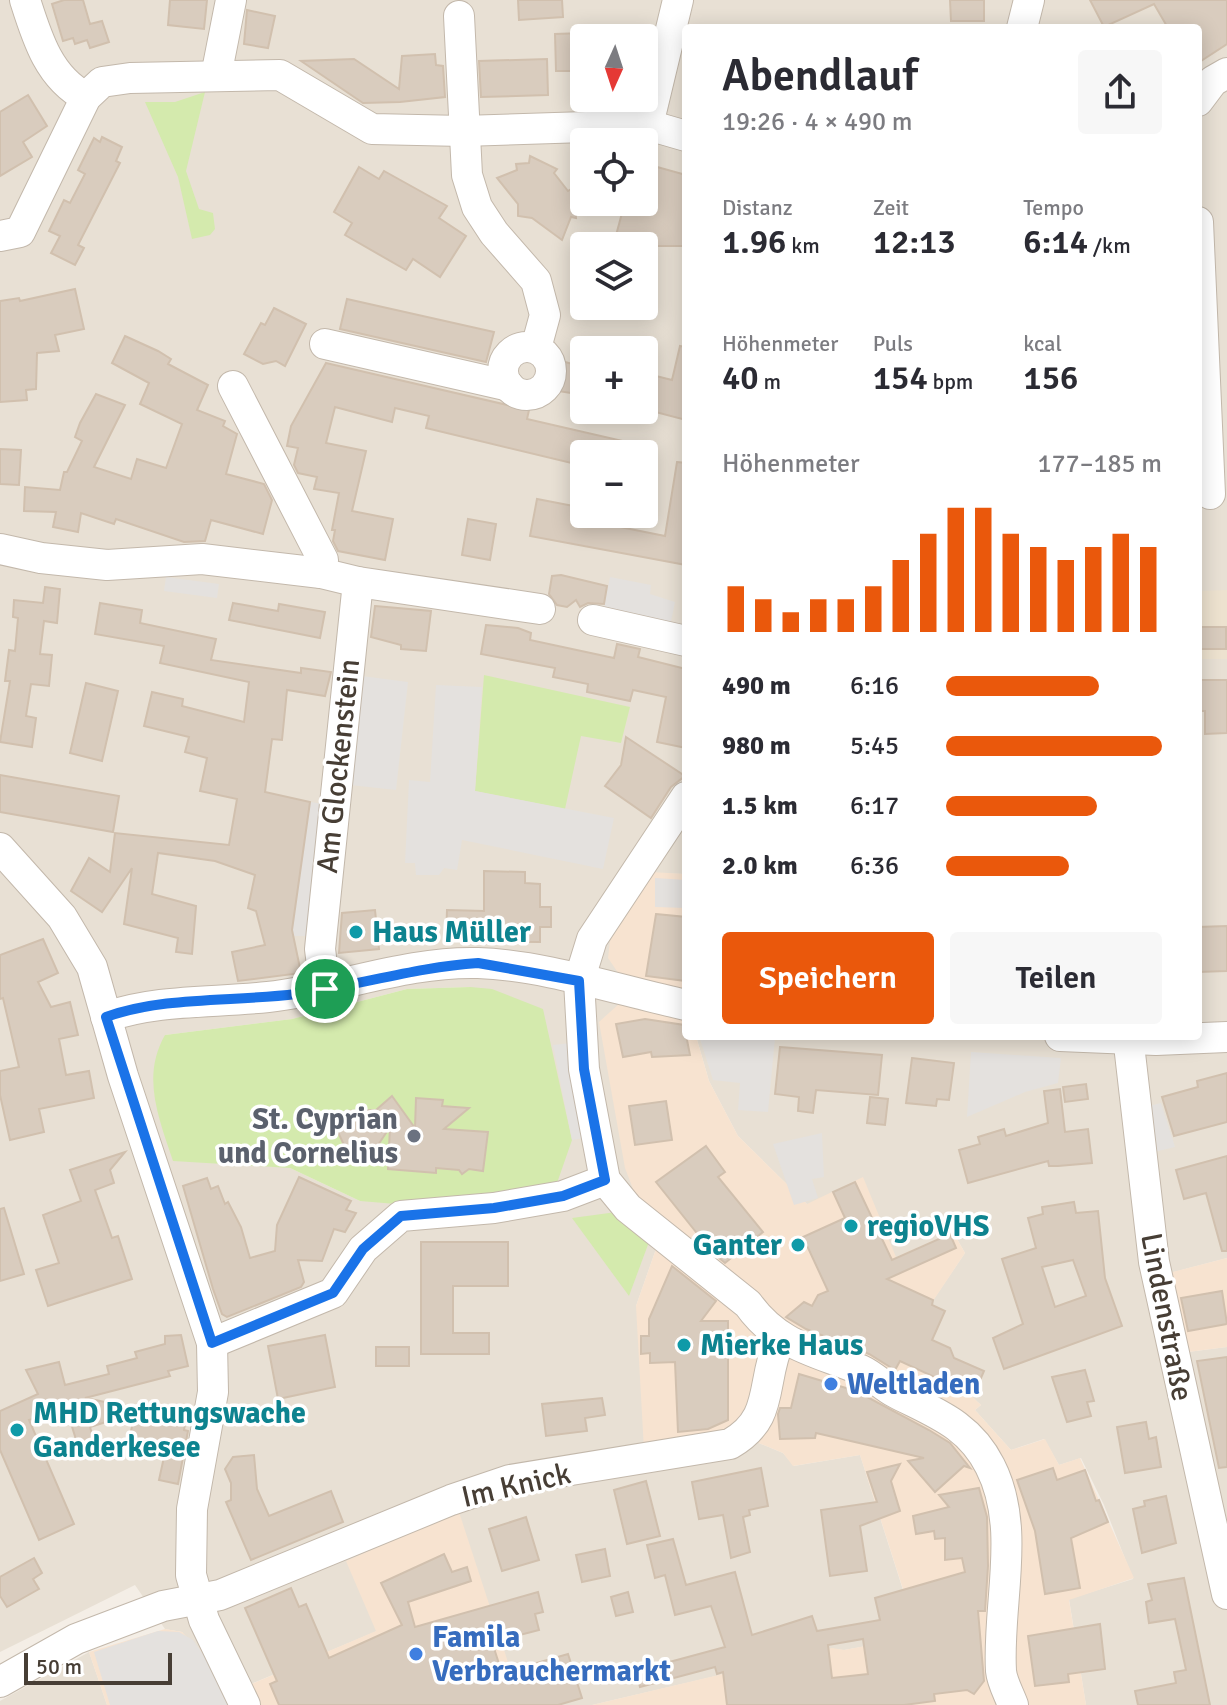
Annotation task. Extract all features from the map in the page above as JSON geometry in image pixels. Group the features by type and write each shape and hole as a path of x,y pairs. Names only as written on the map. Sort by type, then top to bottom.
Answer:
{"street":[{"path":"25,0 36,36 53,67 68,87 86,97"},
{"path":"216,76 231,0"},
{"path":"648,125 678,0"},
{"path":"1023,24 1029,0"},
{"path":"325,344 509,386 530,394 549,381 551,365 536,348 544,303 536,281 494,233 477,207 467,175 459,16"},
{"path":"1202,96 1213,81 1227,73"},
{"path":"0,236 20,232 86,97 102,82 280,75 372,129 463,131 648,125 682,135"},
{"path":"1202,299 1212,493"},
{"path":"233,386 323,560 321,573"},
{"path":"0,549 41,558 107,565 202,559 321,573 358,582 540,609"},
{"name":"Am Glockenstein","path":"325,989 320,949 358,582"},
{"path":"593,620 682,640"},
{"path":"682,803 592,939 579,981 584,1069 605,1180 628,1208 748,1304 763,1325 780,1339 866,1372 895,1393 936,1410 962,1427 977,1445 990,1466 1004,1512 1001,1674 1013,1705"},
{"path":"0,848 62,917 92,967 212,1343 213,1392 190,1540 196,1599 245,1705"},
{"path":"106,1017 144,1006 237,1000 325,989 435,966 478,963 682,1004"},
{"path":"1202,1037 1227,1037"},
{"name":"Lindenstraße","path":"1128,1040 1154,1262 1227,1594"},
{"path":"212,1343 333,1293 363,1249 401,1216 494,1208 563,1196 605,1180"},
{"name":"Im Knick","path":"0,1682 76,1639 163,1606 220,1595 437,1505 510,1480 648,1460 730,1444 750,1433 762,1415 770,1361 780,1339"}],"shaded area":[{"path":"0,0 1227,0 1227,1258 1166,1274 1180,1353 1227,1347 1227,1705 1086,1705 1069,1599 1133,1579 1104,1505 1081,1458 1059,1465 1044,1439 1011,1450 975,1410 981,1405 968,1393 900,1362 933,1300 965,1253 953,1232 896,1258 807,1204 738,1136 709,1081 697,1040 1202,1040 1202,24 682,24 682,874 649,873 623,980 656,1249 636,1306 754,1441 783,1453 794,1466 860,1455 918,1637 844,1650 832,1649 592,1705 521,1705 377,1631 227,1694 182,1632 165,1629 135,1585 0,1652","holes":["470,987 360,1201 290,1168 165,1035 292,1019 407,989"]},
{"path":"166,577 219,584 217,598 164,591"},
{"path":"610,577 651,585 650,594 675,602 669,631 602,617"},
{"path":"1227,590 1227,659 1202,659 1202,591"},
{"path":"362,676 408,682 396,790 350,785"},
{"path":"436,685 482,687 475,791 614,818 603,869 462,840 457,870 444,868 439,875 416,875 415,863 405,863 409,780 430,782"},
{"path":"310,802 324,804 313,936 291,936"},
{"path":"650,872 682,874 682,1040 697,1040 709,1081 738,1136 807,1204 863,1177 896,1257 953,1232 965,1253 933,1301 900,1362 968,1393 981,1405 975,1410 1011,1450 1045,1439 1059,1465 1080,1458 1134,1578 1069,1600 1086,1705 592,1705 832,1648 844,1650 918,1636 860,1455 793,1466 783,1453 754,1441 645,1468 636,1306 656,1249 625,1168 599,1022 620,1003 623,980 608,958 610,941"},
{"path":"655,878 682,880 682,908 655,907"},
{"path":"700,1040 775,1040 768,1112 738,1110 740,1083 713,1080"},
{"path":"571,1043 590,1137 572,1140 553,1045"},
{"path":"971,1052 1061,1058 1058,1083 1025,1092 967,1117"},
{"path":"1161,1103 1175,1147 1154,1152 1149,1106"},
{"path":"822,1133 824,1177 812,1179 818,1198 794,1205 773,1144"},
{"path":"1227,1258 1227,1347 1180,1353 1165,1274"},
{"path":"459,1512 522,1705 107,1705 89,1652 165,1629 182,1632 205,1654 228,1694 376,1631 346,1561"},
{"path":"158,1631 179,1632 193,1640 211,1665 230,1705 110,1705 94,1652"},
{"path":"89,1652 107,1705 0,1705 0,1701"}],"green space":[{"path":"205,92 186,171 199,209 213,213 215,229 210,235 192,239 178,177 145,102 175,102"},
{"path":"484,675 630,707 621,743 581,736 565,809 475,791"},
{"path":"407,989 492,989 543,1009 572,1140 556,1186 492,1198 396,1204 360,1201 290,1168 173,1161 158,1113 153,1082 154,1066 165,1035 292,1019"},
{"path":"624,1211 649,1242 629,1296 572,1218"}],"building":[{"path":"64,0 83,0 90,24 102,21 109,42 90,48 87,40 75,44 73,38 63,41 52,4"},
{"path":"170,0 207,0 204,29 168,25"},
{"path":"518,0 562,0 563,17 519,20"},
{"path":"950,0 984,0 984,21 951,21"},
{"path":"1090,0 1227,0 1227,44 1202,60 1202,24 1166,24 1154,4 1111,24 1102,24"},
{"path":"247,10 275,16 268,48 244,44"},
{"path":"570,33 570,71 556,71 555,34"},
{"path":"435,54 436,65 443,66 445,97 400,102 363,103 301,61 354,59 399,89 402,56"},
{"path":"547,59 548,95 481,97 479,61"},
{"path":"28,95 47,126 23,142 32,157 0,176 0,112"},
{"path":"102,137 122,147 116,161 120,163 78,245 84,248 75,265 51,253 60,236 49,231 64,200 70,203 85,174 78,170 94,138 100,142"},
{"path":"530,156 557,169 554,173 570,190 570,216 576,218 571,217 562,240 532,218 518,216 518,204 497,178 517,170 516,164 529,163"},
{"path":"359,167 379,179 384,171 447,206 439,218 466,236 440,277 413,259 406,270 345,235 352,223 334,212"},
{"path":"658,167 682,174 682,246 658,246 658,232 617,232 621,216 658,216"},
{"path":"75,289 84,329 55,335 59,351 37,353 36,389 26,390 27,400 0,402 0,301 19,298 20,301"},
{"path":"347,299 494,332 486,362 340,329"},
{"path":"274,308 306,324 285,366 276,361 263,364 244,354 261,323 265,325"},
{"path":"125,336 158,351 171,359 168,364 208,385 197,410 225,421 223,426 237,434 226,474 264,484 272,500 263,534 211,520 205,541 184,542 116,519 114,524 81,513 78,532 53,527 56,512 24,511 25,487 60,490 64,472 67,472 82,441 75,437 80,423 96,394 125,405 94,467 131,479 137,459 166,468 182,424 140,404 149,383 112,363"},
{"path":"682,346 682,419 658,413 658,376 672,380"},
{"path":"565,362 570,363 570,393 558,391"},
{"path":"326,363 529,410 527,419 618,440 570,440 570,463 426,428 429,416 395,408 392,422 335,407 326,443 366,451 352,511 393,519 385,560 338,551 333,541 335,530 332,530 339,493 314,489 317,477 298,473 294,465 298,448 287,446 291,426"},
{"path":"0,449 21,450 19,485 0,484"},
{"path":"677,462 682,463 682,564 530,536 537,499 570,505 570,528 625,528 665,536"},
{"path":"468,519 496,524 490,560 462,555"},
{"path":"561,575 607,586 604,604 588,603 580,607 576,600 567,607 557,605 549,594 552,576"},
{"path":"45,587 60,589 57,623 44,621 40,654 52,655 49,686 31,684 26,716 36,718 32,747 0,742 10,681 5,681 9,650 15,651 18,618 13,617 14,600 43,603"},
{"path":"100,603 142,610 140,623 216,639 211,660 301,673 301,668 331,672 325,696 287,690 282,740 272,739 265,792 310,802 292,930 301,973 238,981 232,952 265,945 256,911 248,908 255,875 215,861 158,853 152,894 196,906 192,954 176,952 178,938 124,924 132,868 102,912 71,891 89,858 110,872 115,833 229,845 237,799 200,791 207,758 185,752 189,737 144,726 152,692 183,699 182,706 244,722 249,682 160,663 164,646 95,634"},
{"path":"233,603 278,611 279,604 325,612 320,638 229,620"},
{"path":"375,606 431,611 426,651 401,649 401,645 371,637"},
{"path":"486,625 518,628 531,633 530,640 614,658 617,644 640,649 638,657 682,668 682,747 657,742 666,697 633,690 630,701 587,692 588,684 553,677 555,668 481,654"},
{"path":"1202,627 1226,627 1226,649 1202,649"},
{"path":"1202,680 1227,680 1227,733 1205,734 1205,711 1202,711"},
{"path":"86,683 118,691 102,761 70,753"},
{"path":"626,737 682,774 682,778 671,787 651,818 605,786 621,765"},
{"path":"0,775 119,796 113,832 0,812"},
{"path":"484,871 525,872 525,883 540,884 540,907 551,907 551,927 540,927 540,942 446,941 447,910 484,911"},
{"name":"Haus Müller","path":"375,910 379,949 339,953 342,913"},
{"path":"656,914 682,917 682,980 646,976"},
{"path":"1227,926 1227,971 1202,972 1202,927"},
{"path":"43,939 58,973 38,982 51,1007 70,1002 78,1035 59,1039 66,1075 89,1071 94,1098 39,1109 44,1132 10,1140 0,1095 0,1071 19,1067 3,998 0,999 0,955"},
{"path":"645,1019 682,1025 682,1040 687,1040 690,1055 652,1057 651,1052 623,1057 616,1024"},
{"path":"780,1047 882,1055 878,1095 816,1090 813,1113 798,1111 799,1097 775,1094"},
{"path":"912,1058 954,1063 949,1100 937,1099 936,1106 906,1103"},
{"path":"1227,1073 1227,1122 1174,1136 1162,1097 1198,1087 1197,1081"},
{"path":"1086,1084 1088,1099 1065,1102 1063,1087"},
{"path":"1060,1089 1065,1132 1088,1129 1092,1163 1049,1166 1048,1161 968,1183 959,1150 980,1144 978,1137 1004,1129 1006,1136 1048,1123 1044,1091"},
{"name":"St. Cyprian und Cornelius","path":"392,1096 415,1128 416,1098 443,1100 442,1106 469,1108 444,1129 488,1132 483,1171 469,1169 462,1174 459,1170 436,1168 436,1173 388,1169 390,1127 368,1160 344,1145 337,1130 345,1111 376,1110"},
{"path":"870,1097 888,1099 885,1125 867,1123"},
{"path":"666,1101 672,1140 635,1145 629,1106"},
{"path":"706,1146 725,1172 718,1177 763,1232 725,1263 712,1252 656,1182"},
{"path":"125,1152 110,1170 114,1183 95,1190 112,1238 118,1236 132,1279 48,1306 36,1270 59,1263 43,1215 81,1201 70,1170"},
{"path":"1227,1156 1227,1251 1222,1251 1206,1193 1184,1199 1176,1170"},
{"path":"299,1177 351,1201 346,1210 356,1213 345,1232 334,1229 322,1261 298,1260 304,1282 301,1287 227,1317 222,1314 213,1289 183,1186 207,1178 211,1189 218,1186 225,1204 228,1202 241,1227 250,1258 275,1251 277,1225"},
{"path":"855,1182 892,1260 950,1234 956,1248 887,1279 933,1300 932,1305 945,1311 932,1340 950,1348 954,1358 984,1371 978,1385 970,1381 968,1385 963,1383 960,1389 900,1361 895,1370 869,1354 806,1329 786,1317 804,1302 812,1306 818,1295 828,1291 803,1237 845,1218 833,1192"},
{"path":"1074,1202 1076,1213 1098,1211 1105,1278 1122,1326 1004,1369 993,1338 1023,1324 1002,1259 1036,1248 1028,1218 1043,1214 1042,1207","holes":["1073,1260 1086,1296 1055,1307 1042,1267"]},
{"path":"4,1208 24,1274 0,1281 0,1209"},
{"path":"421,1242 508,1242 508,1286 453,1286 453,1333 489,1333 489,1354 421,1354"},
{"name":"Mierke Haus","path":"672,1266 716,1301 701,1321 728,1321 728,1420 708,1429 678,1432 675,1362 650,1363 650,1353 641,1354 641,1336 649,1336 649,1319"},
{"path":"1222,1291 1227,1324 1188,1331 1181,1298"},
{"path":"181,1335 188,1366 168,1371 170,1376 85,1398 186,1418 184,1430 188,1431 178,1484 159,1480 164,1457 127,1449 135,1413 90,1427 94,1441 78,1446 69,1417 64,1418 62,1411 29,1420 74,1524 39,1540 0,1450 0,1411 38,1394 26,1370 59,1362 65,1385 109,1374 107,1366 137,1358 135,1352 165,1344 165,1336"},
{"path":"325,1335 335,1387 278,1399 268,1346"},
{"path":"376,1347 409,1347 409,1366 376,1366"},
{"path":"1227,1357 1227,1467 1219,1468 1197,1361"},
{"path":"1085,1370 1094,1401 1087,1402 1091,1416 1067,1422 1052,1377"},
{"path":"799,1374 856,1391 929,1430 950,1443 970,1468 964,1466 935,1492 908,1461 924,1458 816,1433 815,1438 780,1439 778,1414 780,1408 791,1408"},
{"path":"602,1398 605,1415 585,1418 587,1431 546,1436 542,1404"},
{"path":"1146,1422 1149,1439 1156,1437 1161,1467 1125,1473 1117,1427"},
{"path":"254,1455 257,1489 269,1516 331,1491 343,1522 251,1560 226,1502 231,1500 231,1483 225,1469 233,1457"},
{"path":"900,1464 891,1481 900,1511 860,1526 867,1571 830,1576 821,1510 877,1502 867,1472"},
{"path":"761,1468 768,1506 749,1510 750,1515 743,1517 750,1552 731,1558 723,1515 699,1519 692,1482"},
{"path":"1053,1468 1057,1480 1085,1470 1096,1501 1099,1500 1108,1522 1071,1538 1080,1588 1045,1594 1035,1531 1017,1480"},
{"path":"646,1481 660,1536 627,1544 614,1490"},
{"path":"979,1488 987,1517 985,1611 978,1611 984,1681 974,1694 967,1690 934,1694 935,1701 904,1705 727,1705 723,1672 717,1674 715,1667 640,1687 636,1671 725,1647 711,1606 675,1615 665,1575 655,1578 647,1545 673,1539 686,1585 735,1572 752,1635 812,1616 817,1631 880,1620 875,1598 965,1572 962,1558 945,1560 945,1538 935,1539 934,1531 916,1534 913,1516 949,1507 939,1495","holes":["863,1639 868,1674 832,1678 828,1645"]},
{"path":"1166,1496 1176,1543 1142,1553 1133,1509 1145,1506 1144,1501"},
{"path":"526,1517 539,1560 502,1571 489,1529"},
{"path":"605,1549 610,1576 582,1582 576,1555"},
{"name":"Famila Verbrauchermarkt","path":"444,1554 452,1572 467,1567 471,1581 408,1602 415,1627 538,1592 543,1612 535,1614 539,1630 492,1642 502,1673 568,1654 582,1698 558,1705 279,1705 270,1684 277,1681 245,1608 291,1588 299,1607 306,1604 329,1658 402,1625 381,1583"},
{"path":"34,1558 42,1573 33,1579 39,1589 7,1607 0,1596 0,1577"},
{"path":"1184,1578 1210,1705 1138,1705 1135,1691 1176,1683 1174,1672 1186,1670 1175,1619 1149,1623 1146,1602 1152,1600 1148,1584"},
{"path":"628,1592 633,1612 616,1616 611,1597"},
{"path":"1100,1624 1105,1669 1068,1674 1069,1682 1035,1686 1028,1636"}],"place":[{"name":"Haus Müller","path":"356,932"},
{"name":"St. Cyprian und Cornelius","path":"414,1136"},
{"name":"regioVHS","path":"851,1226"},
{"name":"Ganter","path":"798,1245"},
{"name":"Mierke Haus","path":"684,1345"},
{"name":"Weltladen","path":"831,1384"},
{"name":"MHD Rettungswache Ganderkesee","path":"17,1430"},
{"name":"Famila Verbrauchermarkt","path":"416,1654"}],"route":[{"path":"478,963 579,981 584,1069 605,1180 563,1196 494,1208 401,1216 381,1230 363,1249 333,1293 265,1324 212,1343 106,1017 134,1007 237,1000 325,989 435,966 478,963"}]}
